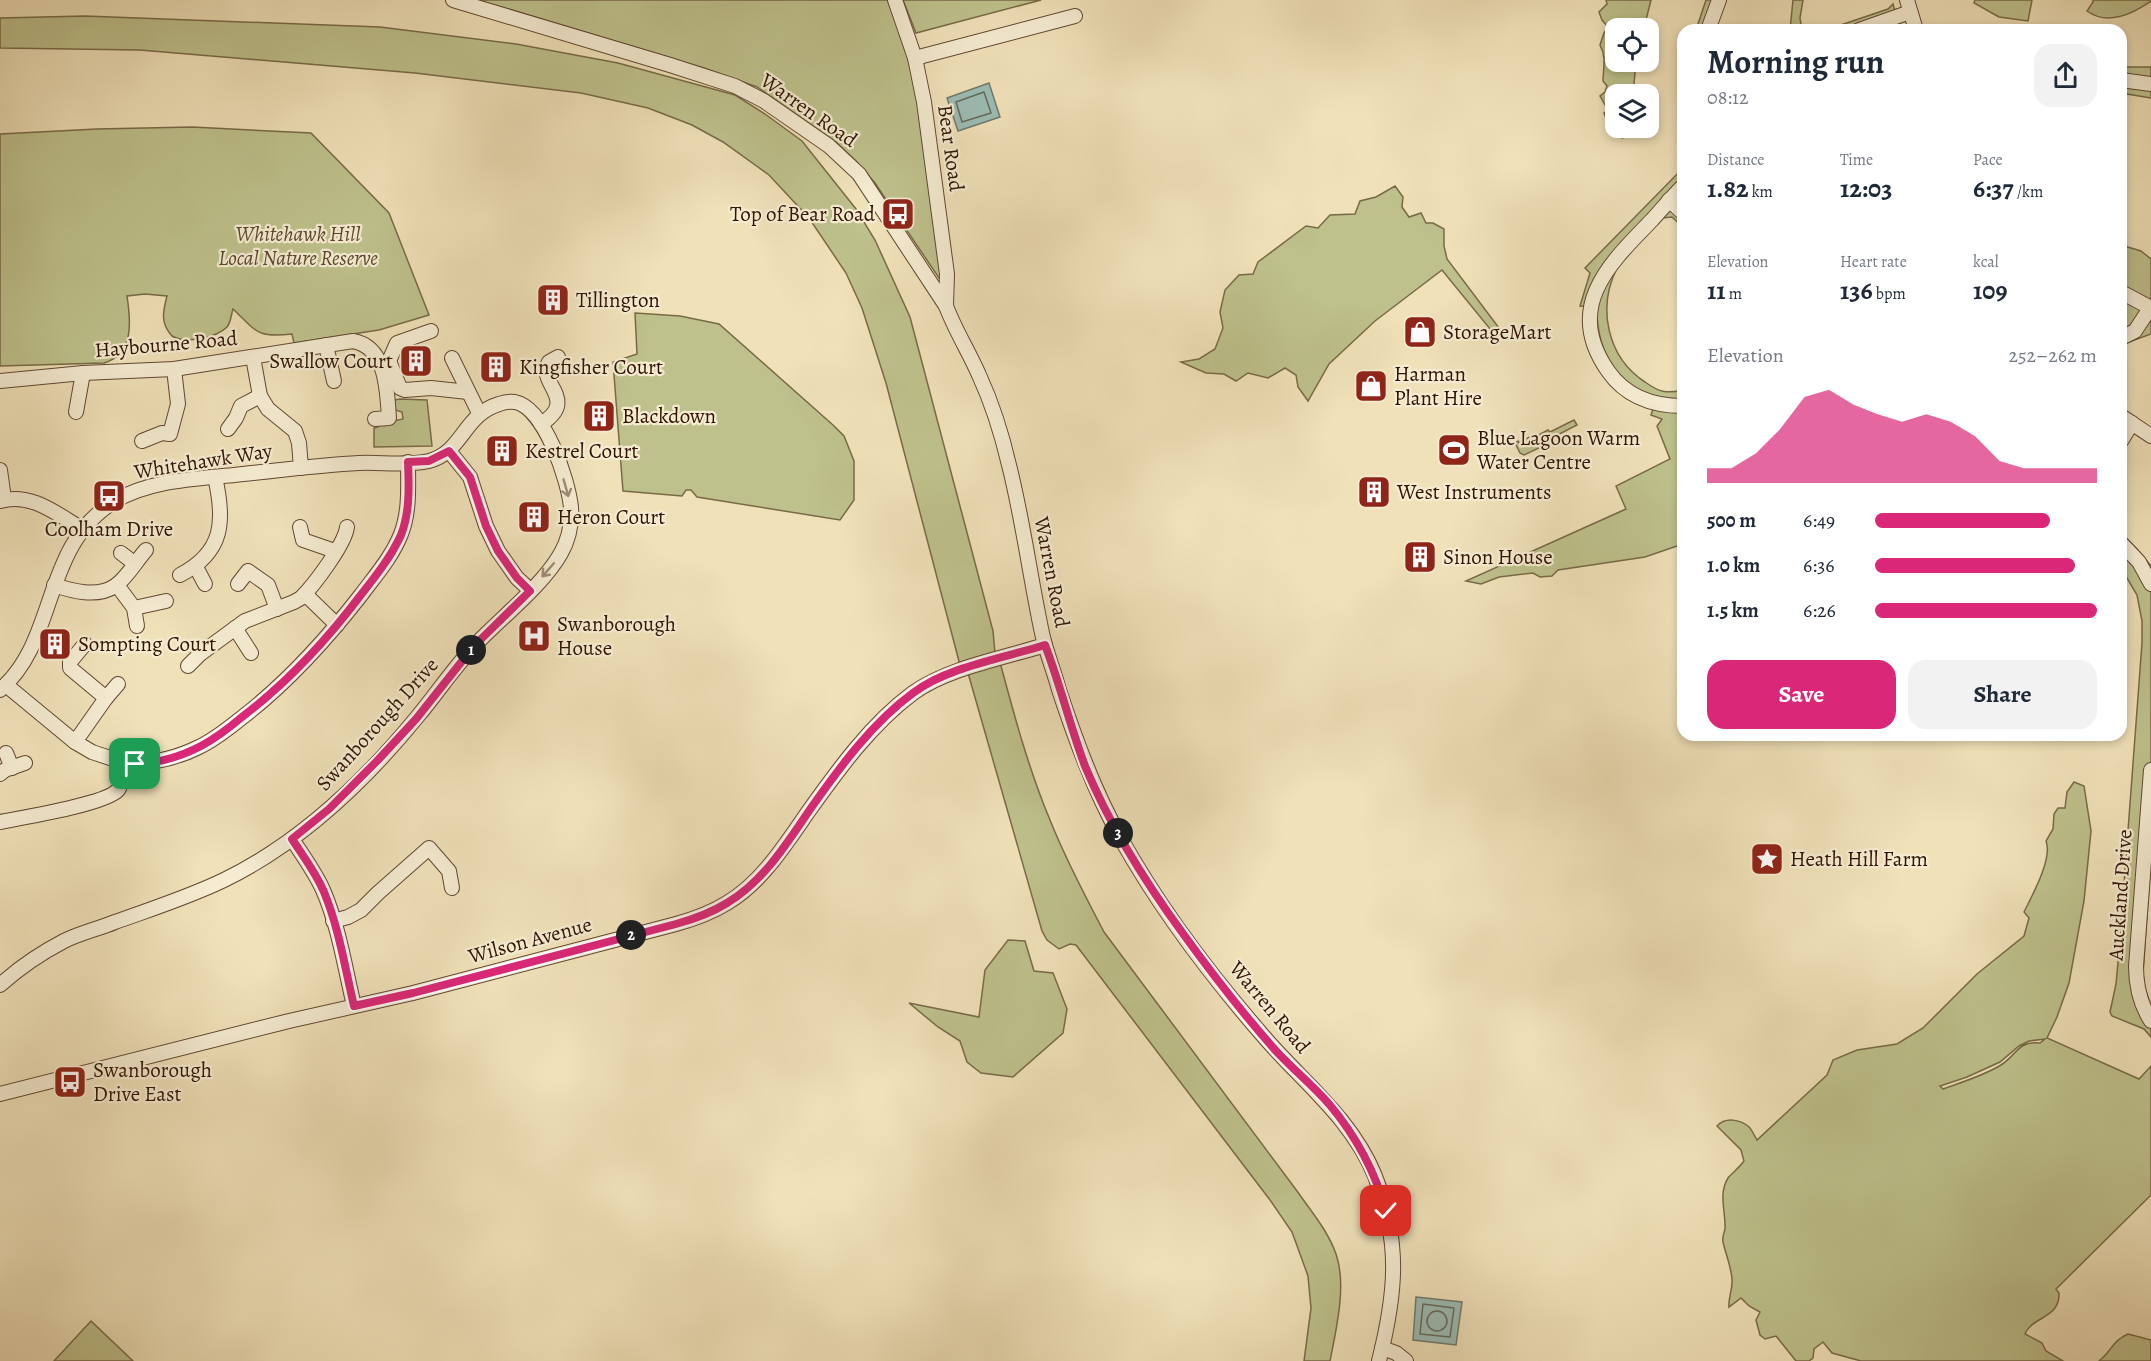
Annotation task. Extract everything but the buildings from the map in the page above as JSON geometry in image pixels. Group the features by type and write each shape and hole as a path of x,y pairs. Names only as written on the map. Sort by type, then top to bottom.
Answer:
{"street":[{"name":"Warren Road","path":"453,0 724,82 771,105 829,146 859,174 880,203 946,306 952,324 979,375 1004,447 1045,645 1086,766 1107,812 1133,859 1185,936 1242,1012 1279,1054 1328,1103 1349,1129 1368,1161 1386,1211 1393,1250 1394,1287 1380,1354"},
{"name":"Bear Road","path":"895,0 915,58 924,102 947,274 946,306"},
{"path":"1710,24 1719,0"},
{"path":"1871,24 1908,6 1914,24"},
{"path":"915,58 1075,16"},
{"path":"2127,81 2151,84"},
{"path":"1677,192 1606,270 1594,296 1591,322 1593,339 1599,356 1620,385 1635,396 1652,403 1677,405"},
{"path":"1670,200 1677,207"},
{"path":"2127,295 2151,308 2135,331 2127,335"},
{"path":"431,331 397,343 389,361 400,388 405,390 431,388 468,392"},
{"name":"Haybourne Road","path":"0,381 83,373 174,369 353,341 370,349 384,374 388,418"},
{"path":"326,345 334,381"},
{"name":"Haybourne Road","path":"253,357 260,396"},
{"path":"541,424 557,410 558,402 546,369 549,362 558,357"},
{"path":"452,358 479,413 449,451 470,477 486,526 498,551 517,578 530,591"},
{"path":"142,441 162,433 176,437 177,404 174,369"},
{"name":"Haybourne Road","path":"76,412 83,373"},
{"path":"228,429 241,406 260,396 268,409 295,431 299,442 301,468"},
{"name":"Swanborough Drive","path":"0,985 33,960 61,943 215,885 244,870 292,839 329,809 382,756 416,719 474,646 530,591 560,555 568,538 570,507 567,492 557,458 541,424 532,412 516,402 497,404 479,413"},
{"path":"2127,421 2151,436"},
{"name":"Whitehawk Way","path":"3,687 20,668 31,648 54,585 82,529 96,514 129,494 154,486 215,477 362,463 429,461 449,451"},
{"path":"3,687 75,742 98,755 124,763 153,763 175,758 210,741 285,682 337,625 379,571 401,534 408,504 408,462"},
{"path":"0,470 2,500 32,502 45,506 82,529"},
{"path":"180,575 196,567 212,548 219,532 221,508 215,477"},
{"path":"188,666 200,654 245,621 294,602 305,594 346,534 347,527"},
{"path":"298,538 335,551"},
{"path":"2127,549 2139,562 2151,584"},
{"path":"54,585 79,591 106,591 117,585 146,550"},
{"path":"121,553 134,563"},
{"path":"196,567 205,584"},
{"path":"238,584 248,571 267,585 277,609"},
{"path":"117,585 134,608 136,626"},
{"path":"305,594 337,625"},
{"path":"134,608 166,601"},
{"path":"235,628 251,653"},
{"path":"85,644 70,662 70,668 106,698"},
{"name":"Wilson Avenue","path":"0,1094 413,993 676,924 716,909 737,896 768,867 850,757 890,713 914,692 942,676 1045,645"},
{"path":"75,742 118,684"},
{"path":"6,753 6,771 25,763"},
{"path":"0,822 80,805 112,795 120,786 124,763"},
{"name":"Auckland Drive","path":"2151,770 2136,971 2141,1000 2151,1021"},
{"path":"292,839 317,877 333,921 354,1006"},
{"path":"333,921 352,916 361,910 434,844 449,871 452,888"},
{"path":"1380,1354 1396,1353 1406,1361"}],"green space":[{"path":"478,0 888,0 913,72 941,273 939,278 875,183 856,161 836,142 757,87 704,68"},
{"path":"903,0 1041,0 916,33"},
{"path":"1606,0 1651,0 1646,18 1605,18 1605,24 1599,12 1607,4"},
{"path":"1706,0 1726,0 1717,24 1698,24"},
{"path":"1793,0 1803,0 1801,24 1791,24"},
{"path":"1975,0 2032,0 2028,21 1999,17 1974,3"},
{"path":"2093,0 2151,1 2128,14 2103,18 2087,11"},
{"path":"1893,4 1901,24 1844,24 1888,9"},
{"path":"85,16 380,27 516,44 618,63 735,95 802,141 856,209 875,240 910,317 993,631 995,653 1001,666 1035,782 1069,863 1104,932 1319,1221 1333,1246 1339,1266 1341,1293 1330,1361 1304,1361 1311,1308 1308,1276 1292,1232 1076,945 1070,944 1059,949 1047,940 1042,931 968,673 960,665 886,383 862,308 846,273 809,218 769,175 723,142 692,125 648,108 581,93 415,73 140,50 0,48 0,18"},
{"path":"1605,32 1605,72 1635,72 1634,84 1605,84 1603,81 1604,59 1600,45"},
{"path":"2127,67 2151,67 2151,98 2127,94"},
{"path":"1605,92 1605,105 1600,96"},
{"name":"Whitehawk Hill Local Nature Reserve","path":"192,127 311,133 389,213 429,315 379,330 294,343 292,334 271,335 258,332 233,309 227,327 222,331 200,339 185,340 172,336 164,322 167,296 145,294 127,296 128,336 126,345 114,359 104,363 0,366 0,134"},
{"path":"1677,174 1677,222 1672,217 1663,218 1625,257 1617,268 1611,283 1607,315 1614,345 1632,372 1654,388 1667,392 1677,391 1677,546 1645,557 1558,570 1552,576 1540,577 1533,573 1499,577 1481,584 1466,581 1626,509 1616,486 1670,459 1657,426 1662,419 1651,415 1656,400 1630,385 1619,375 1611,364 1600,337 1597,307 1580,306 1590,273 1585,268"},
{"path":"1395,186 1403,197 1402,207 1409,217 1421,213 1426,223 1433,223 1444,229 1447,259 1499,328 1499,340 1442,270 1375,321 1329,364 1308,401 1298,387 1296,375 1285,368 1268,378 1248,373 1236,381 1224,374 1206,373 1181,362 1199,359 1215,349 1223,328 1220,312 1225,290 1239,275 1253,274 1258,262 1306,226 1318,228 1330,215 1355,214 1360,201 1376,197"},
{"path":"2127,247 2141,251 2151,259 2151,334 2127,343"},
{"path":"635,313 680,316 719,324 844,436 854,461 854,500 840,520 697,497 691,490 686,490 682,496 623,491 613,362 637,354"},
{"path":"427,400 432,446 374,447 374,428 378,427 378,424 403,419 402,412 392,409 390,401"},
{"path":"1574,420 1577,425 1524,455 1520,453 1515,443 1548,430 1550,432"},
{"path":"2127,539 2151,566 2151,859 2143,974 2151,1006 2151,1037 2144,1029 2112,1016 2110,1012 2116,984 2119,951 2142,643 2142,621 2137,595 2127,578"},
{"path":"2074,782 2084,786 2091,831 2084,901 2069,983 2047,1038 2139,1079 2151,1066 2151,1195 2056,1289 2059,1293 2055,1308 2033,1324 2025,1334 2042,1343 2046,1351 2063,1361 1861,1361 1832,1353 1823,1342 1814,1349 1813,1358 1809,1361 1796,1361 1776,1336 1765,1339 1760,1335 1756,1320 1760,1312 1741,1298 1729,1307 1732,1279 1723,1240 1725,1223 1723,1190 1728,1178 1744,1161 1741,1150 1717,1126 1728,1120 1741,1122 1749,1127 1757,1140 1827,1075 1833,1060 1857,1050 1897,1044 1923,1028 1977,974 2024,936 2029,918 2024,912 2044,867 2047,857 2046,841 2053,829 2054,814 2058,808 2065,808 2067,792","holes":["2045,1039 2040,1043 2022,1046 2001,1065 1980,1076 1943,1089 1940,1086 2000,1062 2019,1046 2029,1041"]},
{"path":"1008,940 1025,941 1034,971 1053,973 1067,1009 1063,1033 1013,1077 981,1073 967,1062 960,1041 938,1027 909,1003 979,1017 985,970"},
{"path":"91,1321 133,1361 54,1361"},
{"path":"2128,1334 2151,1340 2151,1361 2099,1361 2119,1340"}],"water":[{"path":"989,83 1000,117 958,131 947,98"},
{"path":"1416,1297 1462,1302 1456,1345 1413,1340"}],"place":[{"name":"Top of Bear Road","path":"898,214"},
{"name":"Tillington","path":"553,300"},
{"name":"StorageMart","path":"1420,332"},
{"name":"Swallow Court","path":"416,361"},
{"name":"Kingfisher Court","path":"496,367"},
{"name":"Harman Plant Hire","path":"1371,386"},
{"name":"Blackdown","path":"599,416"},
{"name":"Blue Lagoon Warm Water Centre","path":"1454,450"},
{"name":"Kestrel Court","path":"502,451"},
{"name":"West Instruments","path":"1374,492"},
{"name":"Coolham Drive","path":"109,496"},
{"name":"Heron Court","path":"534,517"},
{"name":"Sinon House","path":"1420,557"},
{"name":"Swanborough House","path":"534,636"},
{"name":"Sompting Court","path":"55,644"},
{"name":"Heath Hill Farm","path":"1767,859"},
{"name":"Swanborough Drive East","path":"70,1082"}],"route":[{"path":"135,764 175,758 200,747 222,733 285,682 324,642 393,550 406,517 408,462 429,461 449,451 470,477 490,537 498,551 517,578 530,591 474,646 416,719 377,761 329,809 292,839 324,891 354,1006 413,993 676,924 716,909 737,896 768,867 833,777 877,726 914,692 942,676 1045,645 1086,766 1107,812 1133,859 1185,936 1242,1012 1279,1054 1328,1103 1349,1129 1373,1171 1386,1211"}]}
